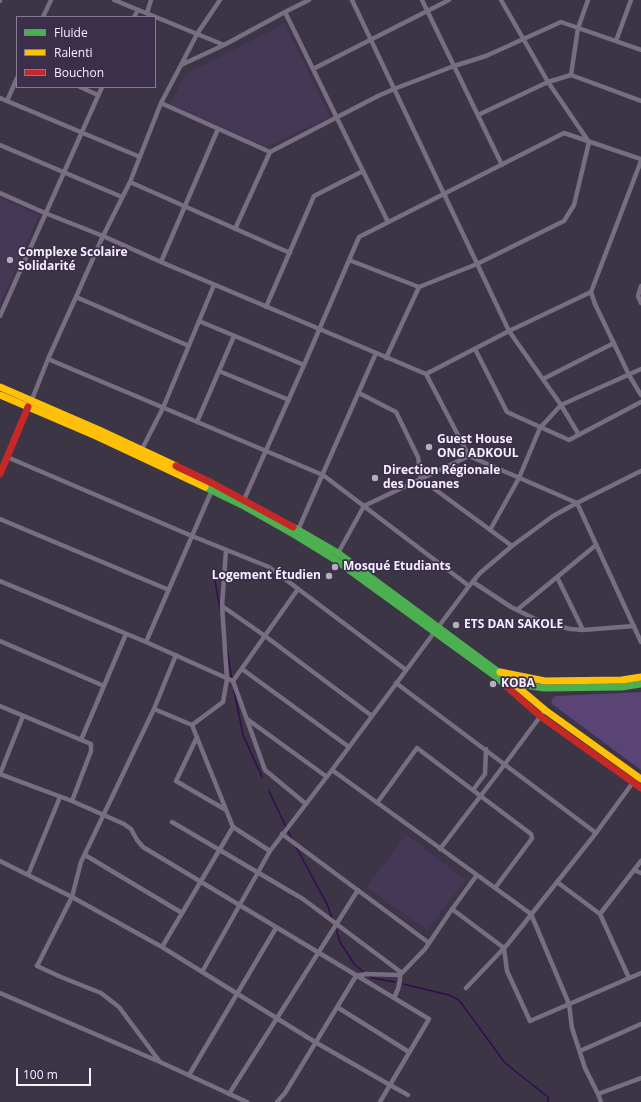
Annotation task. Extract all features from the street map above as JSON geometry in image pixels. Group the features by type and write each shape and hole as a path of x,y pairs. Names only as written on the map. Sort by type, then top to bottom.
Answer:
{"main road":[{"path":"0,387 30,404 140,453 298,530 336,556 497,674 543,713 632,783 641,788"},
{"path":"0,395 30,404"},
{"path":"1,470 30,404"},
{"path":"195,479 212,490 243,503 295,535 336,556"},
{"path":"436,629 485,670 497,674 539,684 596,688 622,687 641,684"},
{"path":"497,674 525,685 622,680 641,677"},
{"path":"510,680 537,704 543,713 639,778"},
{"path":"537,704 539,684"}],"street":[{"path":"43,16 51,0"},
{"path":"114,0 154,16"},
{"path":"147,13 151,0"},
{"path":"30,404 48,359 103,236 130,182 161,103 197,34 220,0"},
{"path":"181,65 224,45 309,0"},
{"path":"352,0 510,331 579,435"},
{"path":"422,0 502,165"},
{"path":"313,69 449,0"},
{"path":"349,260 419,287 477,264 564,221 574,205 589,142 548,82 501,0"},
{"path":"571,75 578,28 588,0"},
{"path":"616,41 631,0"},
{"path":"135,16 138,10"},
{"path":"285,12 388,222"},
{"path":"156,17 224,45"},
{"path":"235,229 270,152 378,96 454,66 486,56 562,22 641,50"},
{"path":"478,114 548,82 571,75 641,101"},
{"path":"7,101 16,80"},
{"path":"82,88 98,95"},
{"path":"0,316 102,88"},
{"path":"0,98 140,157"},
{"path":"161,103 270,152"},
{"path":"161,262 218,129"},
{"path":"243,503 359,237 564,133 641,160 591,292 595,304 629,375 641,396"},
{"path":"0,146 122,197"},
{"path":"266,307 314,196 364,171"},
{"path":"130,182 290,253"},
{"path":"0,193 426,374 469,456 577,503 641,642"},
{"path":"140,453 163,408 214,285"},
{"path":"641,286 638,296 641,303"},
{"path":"386,358 419,287"},
{"path":"426,374 591,292"},
{"path":"76,297 189,346"},
{"path":"199,321 304,365"},
{"path":"197,422 234,336"},
{"path":"543,379 614,343"},
{"path":"475,349 507,412 569,440 641,402"},
{"path":"298,530 376,353"},
{"path":"48,359 323,476 471,584 511,607 545,624 583,630 634,626"},
{"path":"490,530 519,478 540,428 560,406 641,369"},
{"path":"219,371 289,400"},
{"path":"359,393 396,412 418,457 421,478 512,546"},
{"path":"336,556 364,506 469,456"},
{"path":"7,457 192,536 269,567 406,670"},
{"path":"202,972 270,851 436,629 480,573 512,546 553,516 641,471"},
{"path":"146,642 212,490"},
{"path":"0,519 169,590"},
{"path":"517,610 596,545"},
{"path":"192,725 223,702 227,679 222,606 226,550"},
{"path":"557,577 583,630"},
{"path":"0,581 146,642 233,681"},
{"path":"233,681 298,589"},
{"path":"222,606 266,636 372,716"},
{"path":"82,740 126,634"},
{"path":"0,641 104,686"},
{"path":"160,1062 118,1007 101,993 37,966 72,898 81,862 154,709 176,655"},
{"path":"242,669 349,747"},
{"path":"233,681 265,770 306,804"},
{"path":"396,683 596,833"},
{"path":"0,706 91,744 91,751 72,801"},
{"path":"154,709 192,725 233,827 270,851"},
{"path":"440,849 543,713"},
{"path":"23,716 0,774 72,801 124,824 131,829 143,847 429,1019 380,1102"},
{"path":"246,719 327,776"},
{"path":"197,736 176,781 226,810"},
{"path":"376,803 417,748 531,834 532,838 495,888"},
{"path":"474,790 485,774 486,749"},
{"path":"332,770 532,914 569,1004 572,1028 586,1068 601,1102"},
{"path":"485,774 493,780"},
{"path":"466,988 504,948 596,833 632,783 639,778"},
{"path":"28,875 60,797"},
{"path":"172,822 303,899 401,974"},
{"path":"162,947 233,827"},
{"path":"282,834 429,943"},
{"path":"85,855 182,913"},
{"path":"600,914 641,860"},
{"path":"0,861 162,947 315,1042 408,1095"},
{"path":"634,870 641,873"},
{"path":"394,998 398,989 401,974 425,949 477,875"},
{"path":"557,882 600,914 629,978"},
{"path":"229,1094 358,890"},
{"path":"452,909 504,948 507,971 530,1021 641,973"},
{"path":"190,1075 276,928"},
{"path":"276,1102 285,1093 356,976 366,974 401,974"},
{"path":"0,993 190,1075 247,1102"},
{"path":"337,1007 409,1052"},
{"path":"580,1051 641,1024"},
{"path":"598,1094 641,1078"}],"shaded area":[{"path":"285,24 330,117 266,147 170,104 186,74"},
{"name":"Complexe Scolaire Solidarité","path":"0,198 39,215 0,304"},
{"path":"641,692 641,770 552,704 551,701 556,696"},
{"path":"406,834 466,880 427,930 367,887"}],"waterway":[{"path":"214,574 220,610"},
{"path":"227,649 232,679"},
{"path":"234,690 243,735 262,777"},
{"path":"269,791 286,827"},
{"path":"288,830 292,840"},
{"path":"296,847 327,904 332,918"},
{"path":"336,929 340,942 355,965 365,973"},
{"path":"368,975 372,978 395,982"},
{"path":"403,984 449,995 459,1000 505,1063 548,1097 548,1102"}],"traffic: fast":[{"path":"205,487 242,505 334,559 495,676 506,686"},
{"path":"293,527 338,553 508,679"},
{"path":"514,681 525,685 544,688 622,687 641,684"}],"traffic: slow":[{"path":"0,387 99,430 176,466"},
{"path":"0,395 96,436 205,487"},
{"path":"500,672 545,681 622,680 641,677"},
{"path":"508,679 545,710 641,779"}],"traffic: jam":[{"path":"0,474 28,407"},
{"path":"176,466 212,483 293,527"},
{"path":"506,686 540,716 641,788"}],"place":[{"name":"Complexe Scolaire Solidarité","path":"10,260"},
{"name":"Guest House ONG ADKOUL","path":"429,447"},
{"name":"Direction Régionale des Douanes","path":"375,478"},
{"name":"Mosqué Etudiants","path":"335,567"},
{"name":"Logement Étudien","path":"329,576"},
{"name":"ETS DAN SAKOLE","path":"456,625"},
{"name":"KOBA","path":"493,684"}]}
